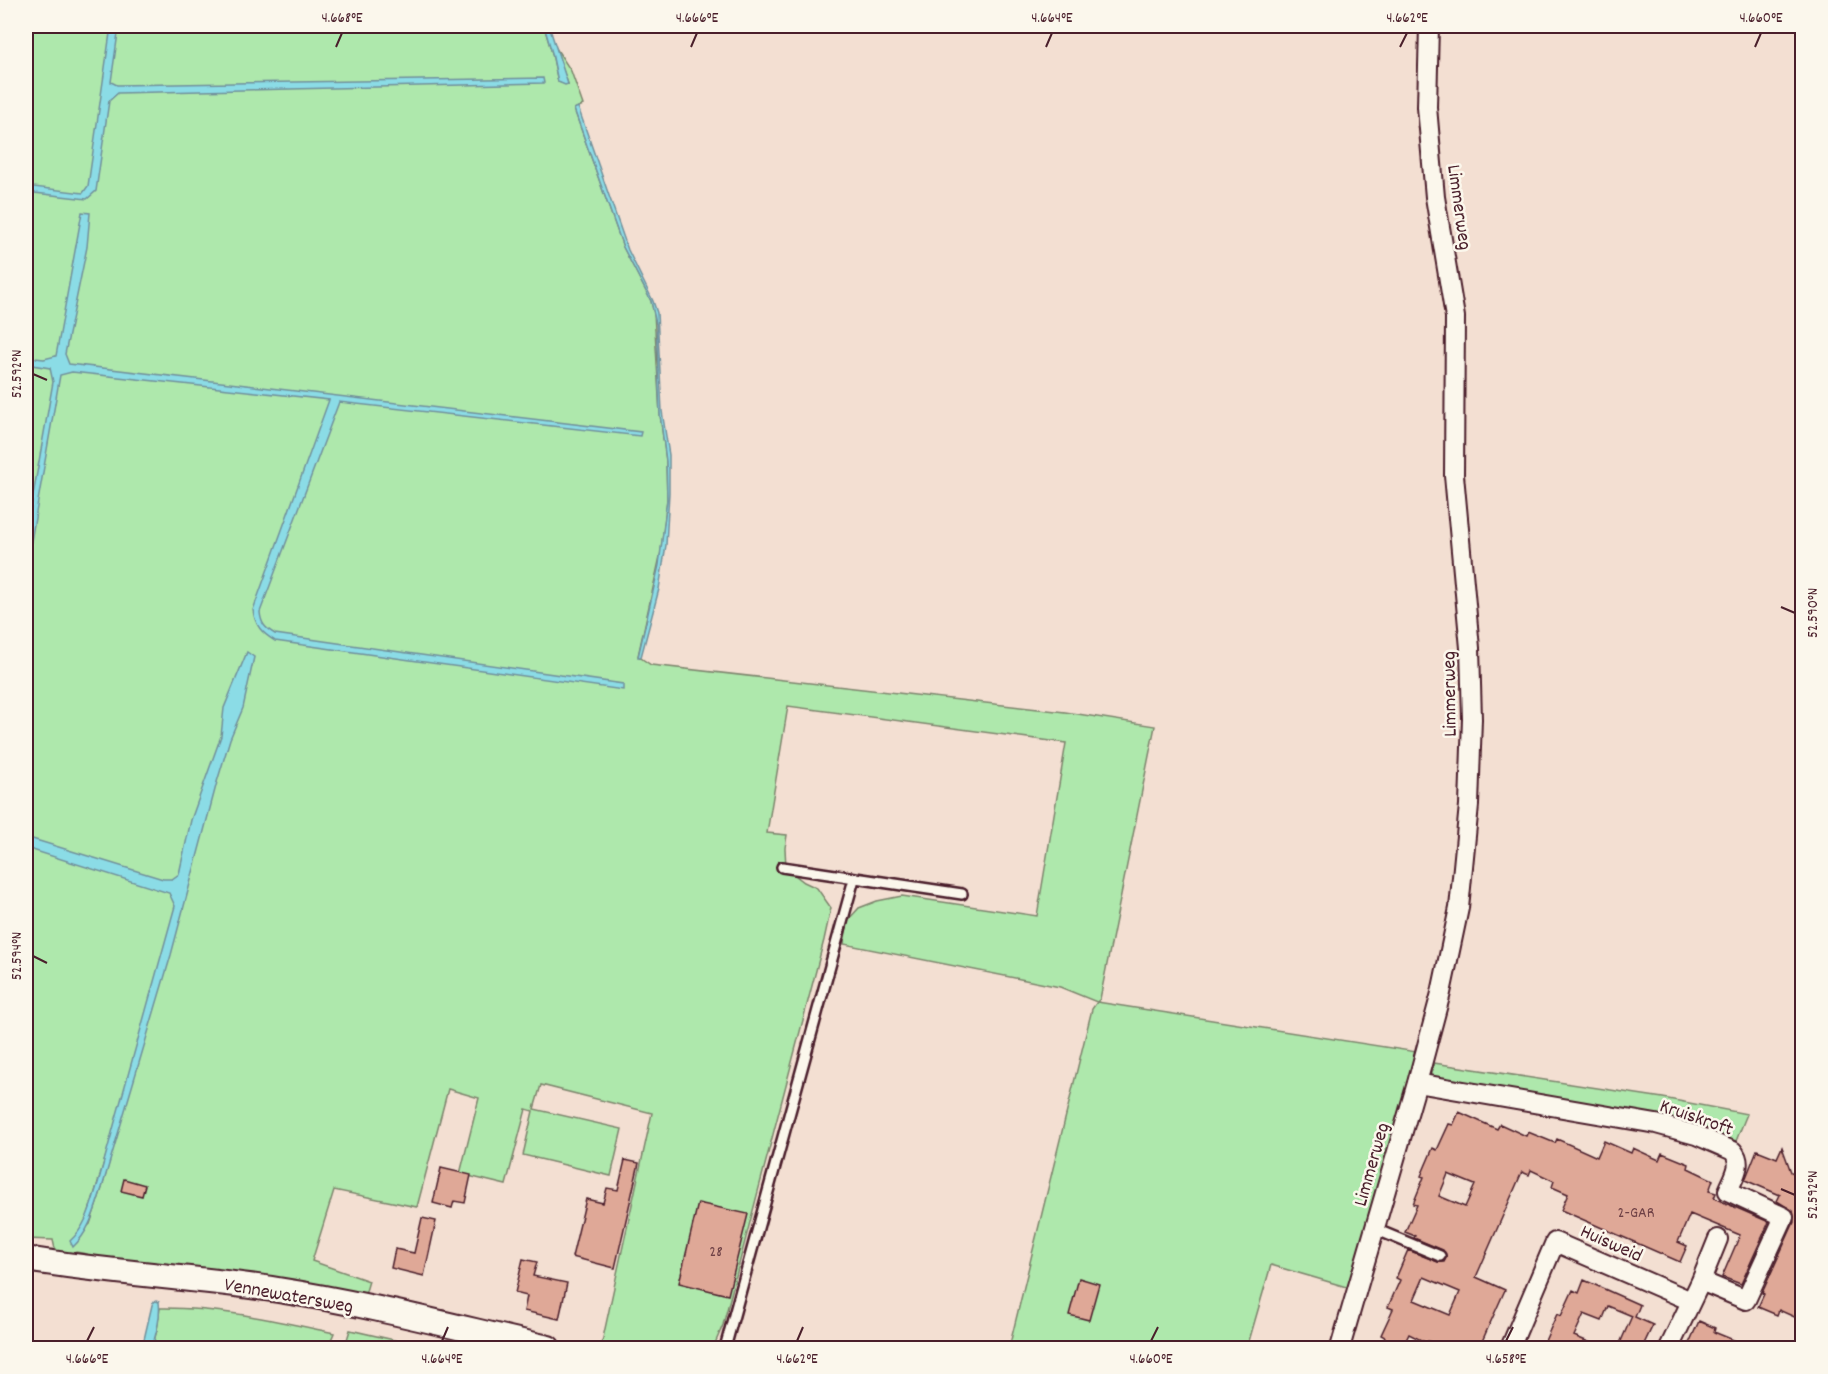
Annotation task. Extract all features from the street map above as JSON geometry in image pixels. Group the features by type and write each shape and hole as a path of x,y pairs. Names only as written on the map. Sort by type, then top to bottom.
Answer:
{"street":[{"name":"Limmerweg","path":"1340,1348 1441,993 1459,908 1469,805 1472,719 1470,648 1454,475 1455,317 1434,186 1427,106 1429,26"},
{"name":"Kruiskroft","path":"1417,1083 1656,1124 1696,1136 1733,1151 1739,1165 1728,1191 1784,1217 1746,1300 1701,1281"},
{"path":"1669,1348 1718,1239"},
{"name":"Huisweid","path":"1510,1348 1555,1242 1691,1301"},
{"name":"Vennewatersweg","path":"26,1259 76,1267 214,1281 315,1296 548,1348"}],"lane":[{"path":"782,867 962,894"},
{"path":"725,1348 854,879"},
{"path":"1375,1229 1440,1256"}],"green space":[{"path":"26,26 544,26 558,82 568,84 554,45 571,71 583,105 574,109 623,247 651,301 654,313 667,499 661,552 638,656 651,665 1065,712 1155,726 1100,999 1097,1002 1060,987 844,944 848,920 859,908 877,901 902,896 1037,916 1066,743 788,706 767,833 787,835 786,868 804,882 817,888 831,908 723,1325 713,1348 601,1347 652,1113 541,1085 534,1109 622,1129 611,1176 523,1155 533,1111 526,1109 506,1185 460,1174 479,1098 448,1089 417,1207 334,1190 312,1261 369,1281 364,1298 88,1262 87,1254 76,1252 71,1259 40,1250 55,1249 53,1240 26,1239","holes":["163,968 102,1188 90,1224 80,1233 85,1225"]},
{"path":"1097,1002 1417,1052 1350,1288 1271,1265 1247,1348 1009,1348 1092,1009"},
{"path":"1434,1063 1663,1098 1747,1114 1734,1146 1430,1077"},
{"path":"160,1308 226,1312 269,1320 334,1333 331,1340 346,1343 350,1330 429,1348 152,1348"}],"water":[{"path":"111,26 119,26 111,82 117,85 543,78 544,83 118,93 109,101 96,191 87,199 26,192 26,186 83,193 88,186"},
{"path":"544,26 549,26 568,84 558,82"},
{"path":"578,107 628,250 657,313 662,411 669,455 669,493 666,545 659,589 641,657 638,657 659,565 667,499 656,324 651,301 623,247 574,109"},
{"path":"82,212 90,213 87,247 65,354 69,364 641,432 640,436 339,402 260,612 264,625 275,634 623,684 623,690 275,641 263,632 257,625 253,610 329,400 72,372 60,375 26,570 26,535 53,382 50,368 26,364 26,357 44,359 56,356"},
{"path":"247,652 254,657 243,708 230,739 217,782 171,955 97,1204 88,1227 73,1247 70,1241 81,1229 91,1207 175,906 169,893 26,848 26,837 163,879 172,879 179,874 191,820 221,736 224,708"},
{"path":"156,1301 159,1302 159,1314 152,1348 142,1348 152,1305"}],"building":[{"path":"1459,1112 1497,1129 1500,1124 1526,1136 1528,1132 1555,1143 1557,1139 1597,1157 1604,1141 1631,1153 1633,1148 1659,1160 1662,1153 1689,1164 1688,1168 1713,1180 1709,1191 1716,1193 1714,1198 1769,1222 1741,1284 1722,1277 1740,1235 1690,1214 1678,1242 1687,1246 1680,1262 1561,1210 1568,1194 1552,1187 1554,1181 1531,1170 1529,1175 1522,1172 1476,1277 1505,1290 1479,1348 1447,1348 1428,1341 1427,1343 1409,1334 1402,1348 1380,1348 1385,1337 1381,1335 1393,1309 1388,1307 1400,1280 1396,1278 1408,1250 1438,1262 1444,1262 1446,1258 1443,1250 1405,1232 1417,1205 1413,1204 1424,1177 1421,1176 1433,1148 1437,1150 1449,1124 1453,1125","holes":["1448,1174 1475,1185 1465,1207 1439,1196","1424,1277 1460,1292 1450,1315 1414,1300"]},
{"path":"1782,1147 1791,1172 1803,1177 1803,1310 1799,1319 1779,1310 1777,1315 1758,1307 1794,1222 1793,1211 1777,1201 1780,1195 1745,1180 1757,1150 1777,1158"},
{"path":"625,1160 639,1163 615,1268 572,1257 586,1199 603,1203 607,1188 618,1190"},
{"path":"441,1168 471,1175 465,1203 454,1201 452,1208 433,1203"},
{"path":"124,1179 145,1185 142,1196 121,1191"},
{"path":"698,1203 748,1214 728,1295 679,1283"},
{"path":"422,1218 436,1221 424,1276 391,1268 395,1249 414,1253"},
{"path":"523,1259 537,1262 533,1276 567,1283 559,1319 524,1311 527,1296 515,1293"},
{"path":"1079,1278 1099,1284 1089,1320 1069,1315"},
{"path":"1584,1280 1640,1305 1635,1317 1653,1325 1642,1348 1618,1348 1632,1316 1608,1306 1602,1321 1584,1314 1574,1336 1603,1348 1547,1348 1550,1344 1545,1341 1557,1314 1561,1316 1573,1290 1579,1293"},
{"path":"1699,1321 1715,1328 1714,1332 1753,1348 1687,1348"}]}
